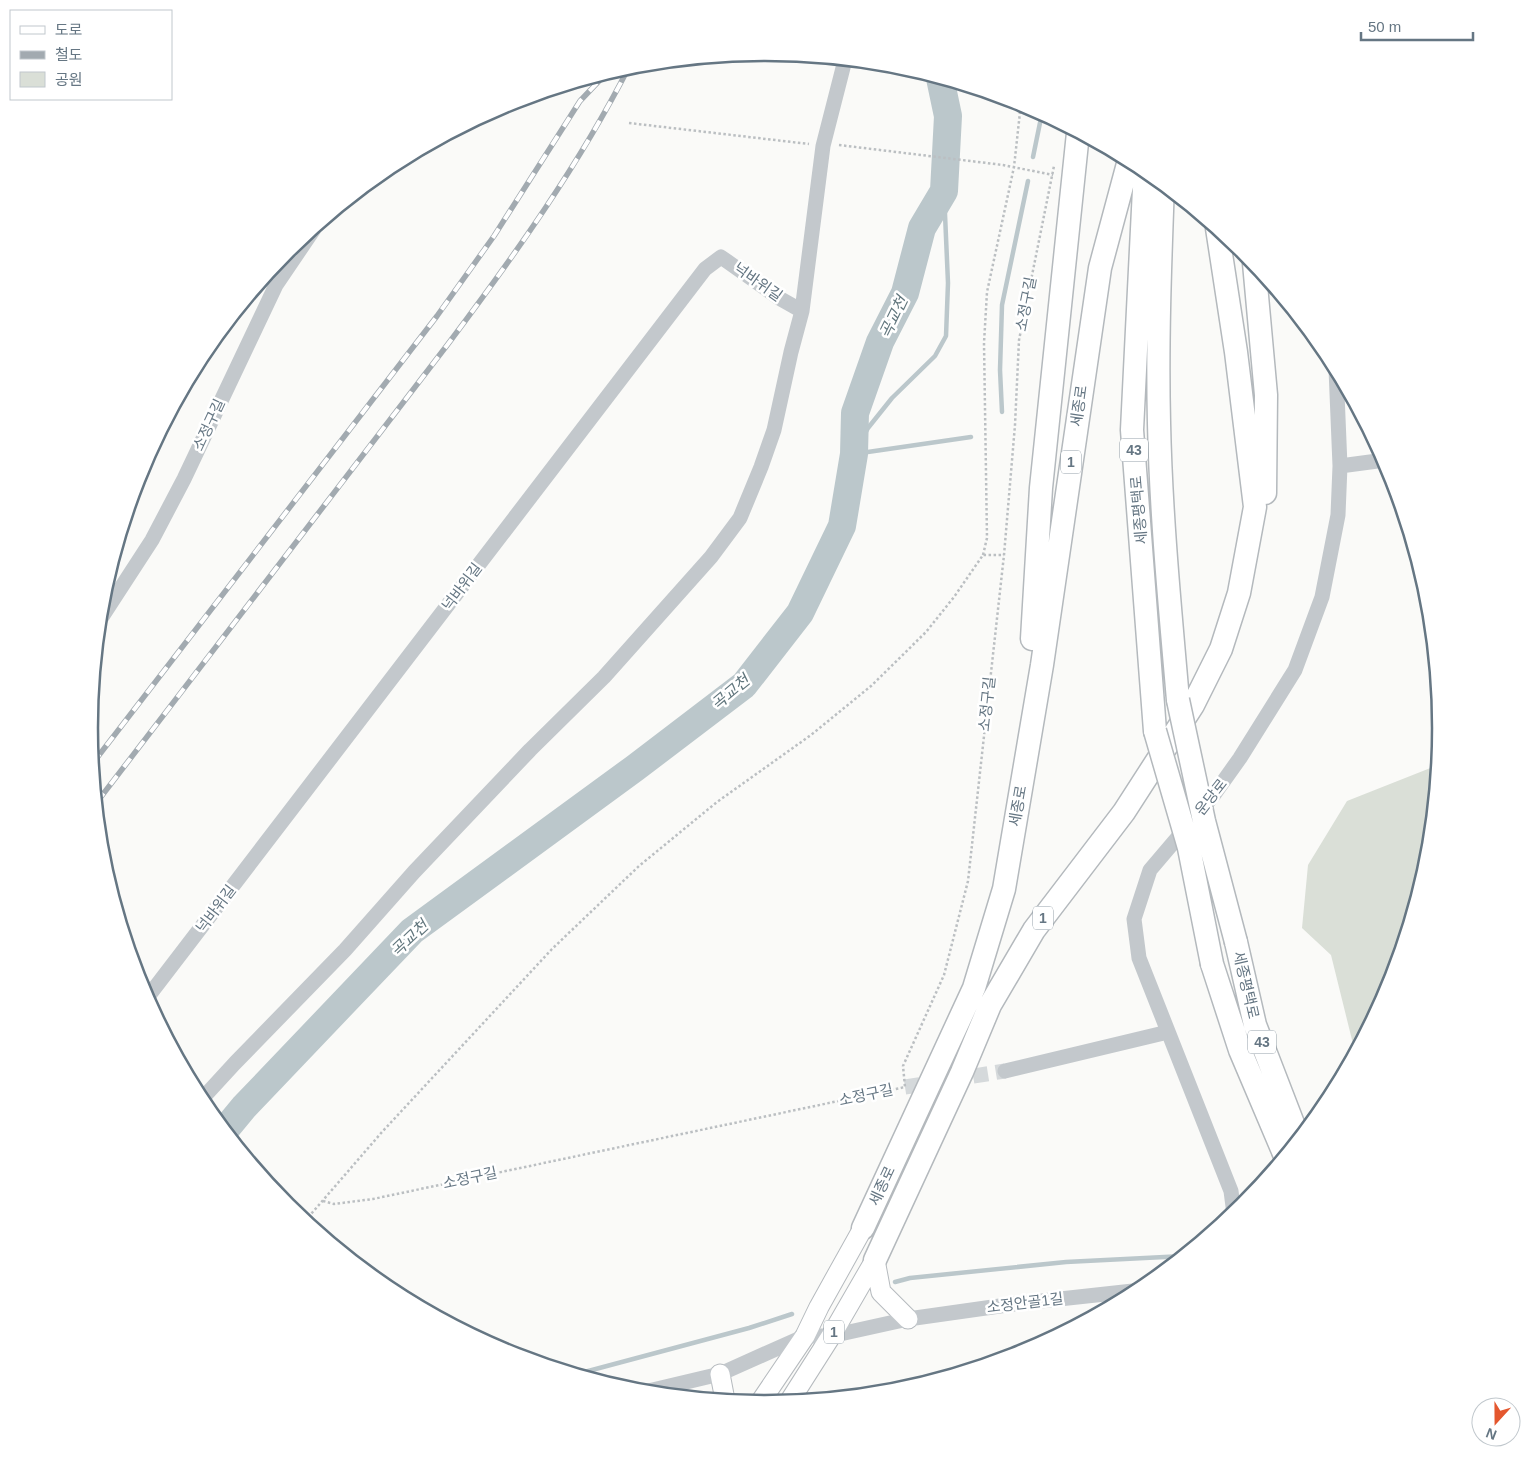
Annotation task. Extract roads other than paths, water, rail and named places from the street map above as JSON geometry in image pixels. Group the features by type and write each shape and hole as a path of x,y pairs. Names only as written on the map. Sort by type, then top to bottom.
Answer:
{"highway":[{"path":"1025,767 1041,488 1077,139"},
{"name":"세종로","path":"863,1228 974,988 1004,889 1043,656 1100,268 1127,168"},
{"name":"세종평택로","path":"1145,180 1132,430 1156,731 1190,848 1212,964 1240,1050 1282,1150"},
{"name":"세종평택로","path":"1163,192 1159,278 1159,424 1166,572 1178,700 1204,821 1236,942 1255,1025 1297,1133"},
{"name":"세종로","path":"875,1260 934,1133 990,1005 1034,930 1124,812 1193,705 1221,649 1239,593 1255,507 1236,352 1219,240"},
{"path":"1239,593 1265,511 1266,395 1255,276"}],"main road":[{"name":"세종로","path":"764,1396 805,1336 863,1228"},
{"path":"875,1260 881,1292 908,1319"},
{"name":"세종로","path":"794,1395 832,1336 875,1260"},
{"path":"720,1374 723,1394"}],"street":[{"name":"넉바위길","path":"207,1093 346,950 414,872 604,677 711,557 740,518 774,430 802,311 828,145 845,66"},
{"name":"소정구길","path":"110,605 152,540 184,479 276,285 297,254"},
{"name":"넉바위길","path":"152,991 705,269 721,257 779,298 802,311"},
{"name":"운당로","path":"1233,1204 1231,1191 1139,958 1134,919 1150,870 1213,796 1295,670 1322,598 1338,515 1340,466 1337,385"},
{"path":"1340,466 1377,461"},
{"path":"1004,1071 1168,1032"},
{"name":"소정안골1길","path":"805,1336 832,1336 908,1319 1014,1304 1121,1292"},
{"path":"663,1388 720,1374 805,1336"}],"waterway":[{"name":"곡교천","path":"229,1125 244,1107 412,931 635,768 744,685 800,613 842,526 854,454 855,413 880,342 905,293 922,228 944,191 948,116 941,85"},
{"path":"1033,157 1040,121"},
{"path":"1002,412 1000,370 1002,305 1028,181"},
{"path":"854,454 868,428 892,398 935,356 946,336 948,283 944,191"},
{"path":"854,454 971,437"},
{"path":"895,1282 910,1278 1066,1262 1174,1257"},
{"path":"587,1371 749,1328 792,1314"}],"tunnel":[{"path":"905,1087 1005,1071"}],"railway":[{"path":"102,795 448,344 497,277 567,175 624,77"},
{"path":"99,755 437,316 494,236 580,101 597,83"}]}
